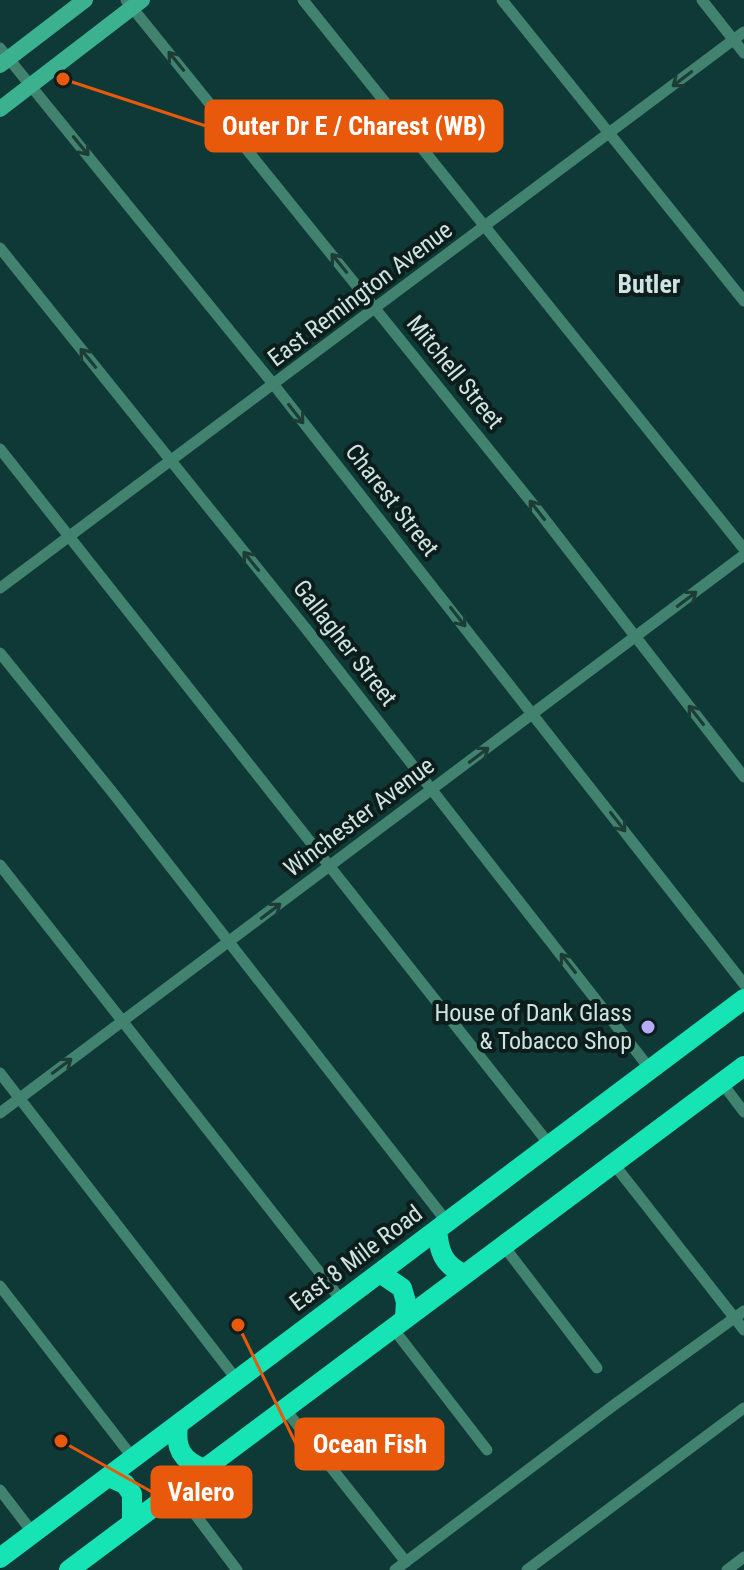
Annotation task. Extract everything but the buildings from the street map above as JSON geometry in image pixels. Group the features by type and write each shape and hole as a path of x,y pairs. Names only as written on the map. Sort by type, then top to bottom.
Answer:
{"highway":[{"name":"East 8 Mile Road","path":"0,1558 744,999"},
{"path":"69,1570 744,1066"},
{"path":"442,1226 438,1246 444,1260 464,1274"},
{"path":"380,1273 402,1288 406,1302 399,1322"},
{"path":"178,1425 176,1436 180,1452 187,1461 204,1469"},
{"path":"109,1477 125,1484 132,1494 132,1522"}],"main road":[{"path":"3,57 85,0"},
{"path":"0,109 134,2"}],"street":[{"path":"303,0 744,549"},
{"path":"502,0 744,301"},
{"path":"702,0 744,53"},
{"name":"Mitchell Street","path":"134,2 744,777"},
{"name":"East Remington Avenue","path":"0,588 744,32"},
{"name":"Charest Street","path":"3,57 31,85 274,385 744,984"},
{"name":"Gallagher Street","path":"0,248 432,789 650,1069"},
{"path":"0,449 549,1144"},
{"name":"Winchester Avenue","path":"0,1113 744,555"},
{"path":"0,653 229,942 442,1226"},
{"path":"0,865 342,1301"},
{"path":"0,1073 237,1380"},
{"path":"722,1083 744,1112"},
{"path":"613,1163 739,1315 744,1330"},
{"path":"503,1245 597,1368"},
{"path":"0,1286 133,1458"},
{"path":"395,1570 739,1315"},
{"path":"399,1322 487,1450"},
{"path":"284,1408 406,1562"},
{"path":"527,1570 744,1408"},
{"path":"176,1489 237,1570"},
{"path":"0,1490 33,1533"},
{"path":"727,1570 744,1557"}],"place":[{"name":"Outer Dr E / Charest (WB)","path":"63,79"},
{"name":"House of Dank Glass & Tobacco Shop","path":"648,1027"},
{"name":"Ocean Fish","path":"238,1325"},
{"name":"Valero","path":"61,1441"}],"district":[{"name":"Butler","path":"649,284"}]}
